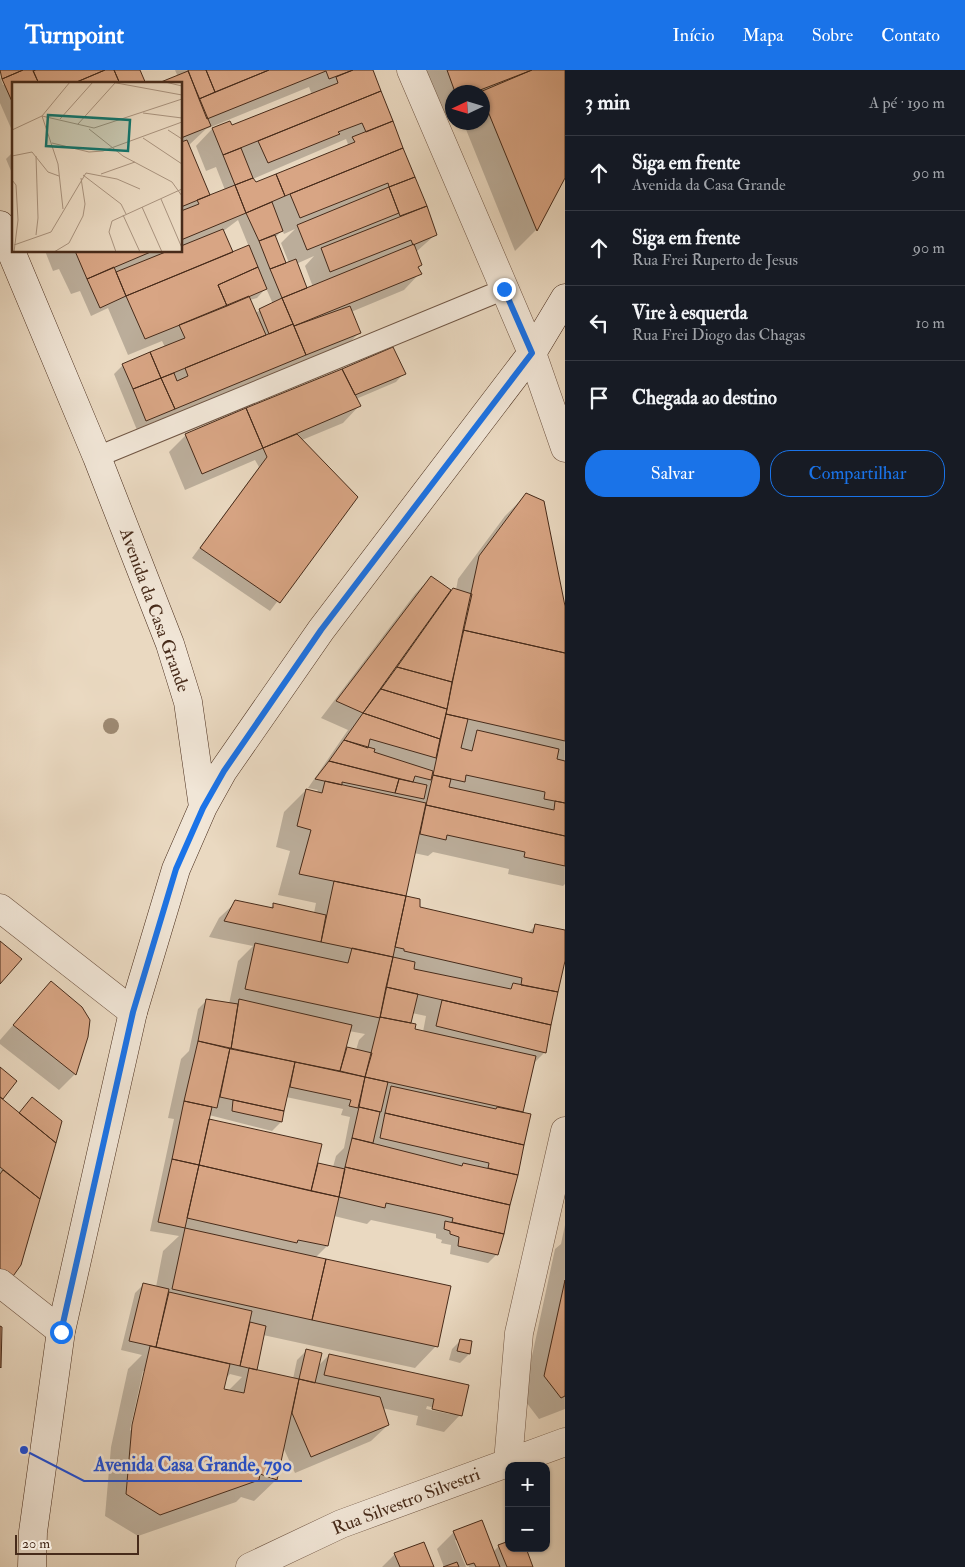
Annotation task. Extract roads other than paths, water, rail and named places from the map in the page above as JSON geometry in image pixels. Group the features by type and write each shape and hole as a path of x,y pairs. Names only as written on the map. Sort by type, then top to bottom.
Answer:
{"street":[{"path":"411,70 532,353 565,448"},
{"name":"Avenida da Casa Grande","path":"0,225 97,457 170,644 188,702 203,808"},
{"path":"32,1567 34,1532 61,1332 133,1012 176,869 203,808 224,771 321,630 532,353 565,298"},
{"path":"0,908 133,1012"},
{"path":"508,1462 519,1333 565,1131"},
{"path":"0,1283 61,1332"},
{"name":"Rua Silvestro Silvestri","path":"508,1462 565,1442"},
{"name":"Rua Silvestro Silvestri","path":"250,1567 342,1524 505,1463"}],"lane":[{"path":"97,457 504,289"}],"place":[{"name":"Avenida Casa Grande, 790","path":"24,1450"}]}
